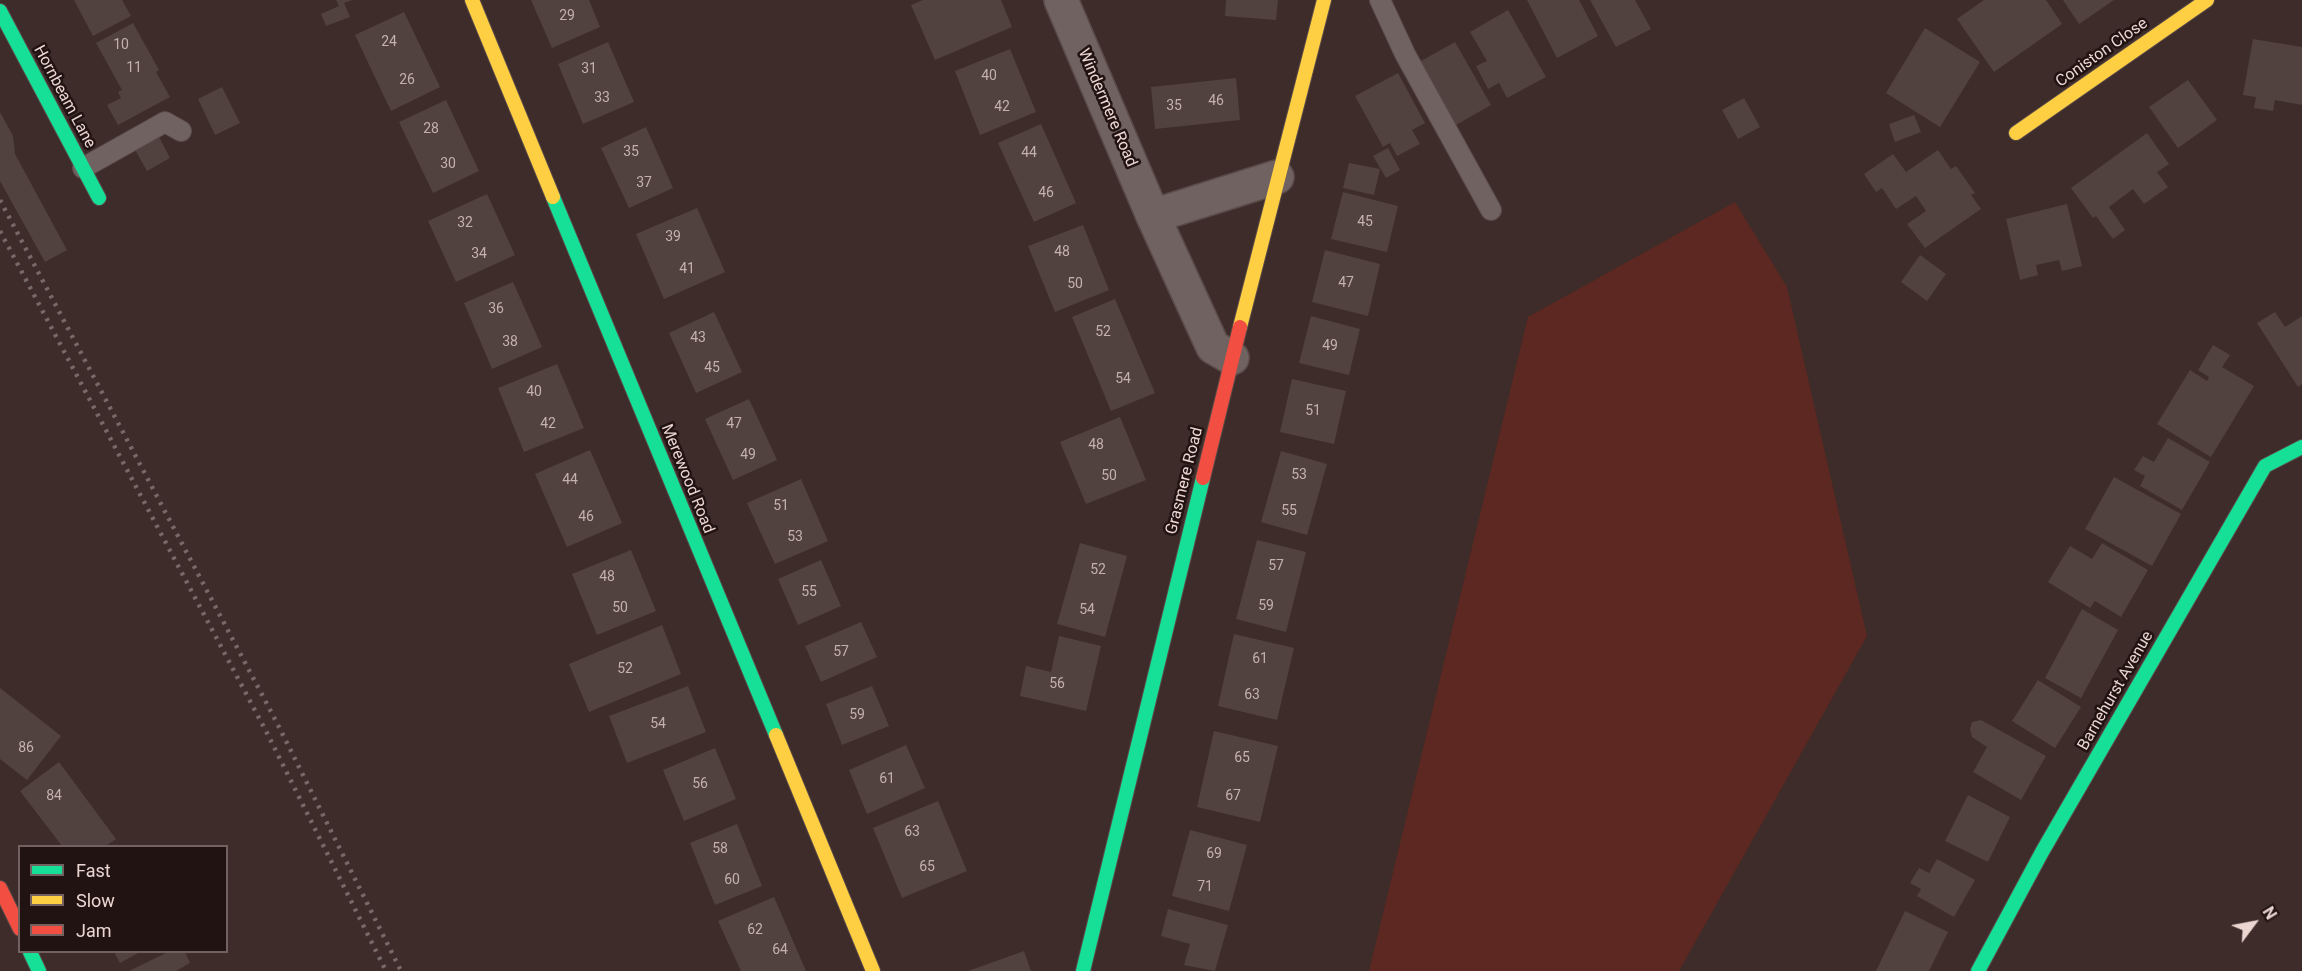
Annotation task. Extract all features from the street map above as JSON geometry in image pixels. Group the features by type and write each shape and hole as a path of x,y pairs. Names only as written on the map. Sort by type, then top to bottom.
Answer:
{"street":[{"name":"Merewood Road","path":"472,0 873,971"},
{"name":"Windermere Road","path":"1061,0 1152,216 1213,347 1232,358"},
{"name":"Grasmere Road","path":"1083,971 1232,358 1324,0"},
{"name":"Coniston Close","path":"2016,134 2207,0"},
{"name":"Hornbeam Lane","path":"0,11 99,198"},
{"path":"1152,216 1277,177"},
{"name":"Barnehurst Avenue","path":"1978,971 2042,852 2265,466 2302,447"},
{"path":"0,888 18,925"},
{"path":"31,953 39,971"}],"lane":[{"path":"1380,0 1405,54 1491,210"},
{"path":"83,168 165,122 181,131"}],"shaded area":[{"path":"1735,202 1787,287 1867,636 1679,971 1369,971 1528,317"}],"building":[{"path":"74,0 122,0 131,16 93,36"},
{"path":"336,0 352,0 344,3 350,17 326,26 321,14 339,6"},
{"path":"531,0 589,0 600,27 552,48"},
{"path":"923,0 1001,0 1012,27 935,60 911,5"},
{"path":"1226,0 1278,0 1276,20 1225,16"},
{"path":"1527,0 1579,0 1598,36 1557,58"},
{"path":"1590,0 1635,0 1651,29 1616,47"},
{"path":"1984,0 2046,0 2062,24 1994,72 1957,19"},
{"path":"2063,0 2114,0 2079,24"},
{"path":"1508,10 1546,77 1507,98 1499,83 1488,89 1476,66 1487,61 1470,32"},
{"path":"404,12 440,87 391,111 355,35"},
{"path":"133,23 159,70 156,72 170,97 118,125 107,105 121,98 118,92 122,90 96,43"},
{"path":"1925,28 1980,62 1940,127 1886,93"},
{"path":"2253,39 2302,47 2302,105 2275,100 2273,111 2254,108 2256,97 2243,95"},
{"path":"608,42 634,102 583,124 558,64"},
{"path":"1455,42 1491,105 1449,129 1414,65"},
{"path":"1010,49 1036,112 980,135 955,71"},
{"path":"1398,73 1425,123 1412,130 1420,144 1397,156 1390,143 1383,147 1355,96"},
{"path":"1236,78 1240,120 1155,129 1151,87"},
{"path":"2188,80 2217,120 2178,148 2149,107"},
{"path":"222,87 240,123 215,135 198,99"},
{"path":"1744,98 1760,127 1738,139 1722,110"},
{"path":"446,100 479,171 433,193 399,122"},
{"path":"0,112 13,136 15,154 67,250 45,262 0,181"},
{"path":"1914,115 1921,132 1895,142 1889,124"},
{"path":"1041,124 1076,203 1034,222 998,143"},
{"path":"646,127 673,188 629,208 601,148"},
{"path":"2147,133 2169,164 2157,172 2168,187 2144,204 2133,189 2109,207 2125,230 2113,239 2096,216 2093,218 2071,188"},
{"path":"158,135 170,158 147,171 134,148"},
{"path":"1388,148 1400,170 1386,178 1373,156"},
{"path":"1938,150 1951,169 1956,166 1975,193 1971,195 1981,209 1925,248 1907,224 1926,211 1916,196 1896,209 1882,188 1876,192 1864,174 1893,154 1906,172"},
{"path":"1349,163 1380,169 1374,195 1343,188"},
{"path":"1343,192 1398,206 1387,252 1331,239"},
{"path":"487,194 515,255 456,282 428,221"},
{"path":"2067,204 2082,266 2062,271 2059,260 2036,265 2038,275 2020,280 2006,219"},
{"path":"697,208 725,272 664,299 636,234"},
{"path":"1083,225 1109,290 1055,312 1028,246"},
{"path":"1325,250 1380,264 1368,316 1312,302"},
{"path":"1920,255 1946,274 1927,301 1901,282"},
{"path":"513,282 542,347 492,369 464,303"},
{"path":"1115,299 1155,393 1111,411 1072,317"},
{"path":"714,312 742,372 696,393 669,333"},
{"path":"2275,312 2285,327 2302,316 2302,384 2298,387 2257,323"},
{"path":"1311,316 1360,329 1349,375 1299,363"},
{"path":"2213,345 2230,355 2222,367 2254,386 2211,457 2157,424 2190,370 2207,381 2209,377 2198,370"},
{"path":"557,364 584,428 524,452 498,388"},
{"path":"1292,379 1346,391 1334,444 1280,432"},
{"path":"749,399 777,460 733,480 705,419"},
{"path":"1120,417 1146,480 1086,504 1060,442"},
{"path":"2168,438 2210,462 2182,510 2140,486 2145,476 2134,470 2143,456 2154,462"},
{"path":"590,450 622,523 567,547 535,474"},
{"path":"1281,451 1327,464 1307,535 1261,522"},
{"path":"2114,477 2181,514 2152,566 2085,529"},
{"path":"801,479 828,541 775,564 747,503"},
{"path":"1257,540 1306,552 1286,632 1236,619"},
{"path":"1080,543 1127,556 1105,637 1057,624"},
{"path":"2102,543 2148,570 2121,617 2095,601 2090,608 2048,582 2070,546 2092,559"},
{"path":"631,550 656,611 597,635 572,574"},
{"path":"821,560 841,606 798,625 778,579"},
{"path":"2082,609 2118,630 2081,698 2045,678"},
{"path":"861,622 877,657 821,682 805,646"},
{"path":"662,625 681,674 589,712 569,664"},
{"path":"1234,634 1294,648 1277,720 1218,706"},
{"path":"1059,636 1101,646 1086,711 1020,696 1026,666 1051,672"},
{"path":"2038,680 2081,707 2055,748 2012,721"},
{"path":"688,686 706,732 627,763 609,716"},
{"path":"872,686 889,726 842,745 826,704"},
{"path":"0,688 61,736 27,780 0,759"},
{"path":"1981,720 2046,756 2021,800 1973,772 1987,747 1972,737 1970,729 1972,722"},
{"path":"1214,731 1278,746 1260,822 1197,807"},
{"path":"906,745 925,788 867,814 849,770"},
{"path":"715,748 736,799 684,821 663,770"},
{"path":"59,762 116,839 107,845 61,845 20,791"},
{"path":"1968,795 2010,817 1988,862 1945,841"},
{"path":"938,801 967,871 902,898 873,828"},
{"path":"737,824 762,886 715,905 690,843"},
{"path":"1190,830 1247,845 1229,911 1172,896"},
{"path":"1937,859 1975,880 1954,917 1917,896 1921,889 1910,883 1919,868 1929,873"},
{"path":"774,897 806,971 741,971 718,921"},
{"path":"1168,909 1228,925 1215,971 1184,965 1190,944 1161,936"},
{"path":"1905,911 1948,932 1929,971 1876,971"},
{"path":"1024,951 1031,971 968,971"},
{"path":"115,953 138,953 120,963"},
{"path":"166,953 185,953 190,963 176,971 129,971"}],"railway":[{"path":"0,200 277,723 401,971"},
{"path":"0,231 267,733 386,971"}],"traffic: fast":[{"path":"0,11 99,198"},
{"path":"553,197 776,735"},
{"path":"1978,971 2042,852 2265,466 2302,447"},
{"path":"1083,971 1203,478"},
{"path":"30,953 39,971"}],"traffic: slow":[{"path":"472,0 553,197"},
{"path":"1240,327 1324,0"},
{"path":"2016,133 2207,0"},
{"path":"776,735 873,971"}],"traffic: jam":[{"path":"1203,478 1240,327"},
{"path":"0,888 18,925"}]}
